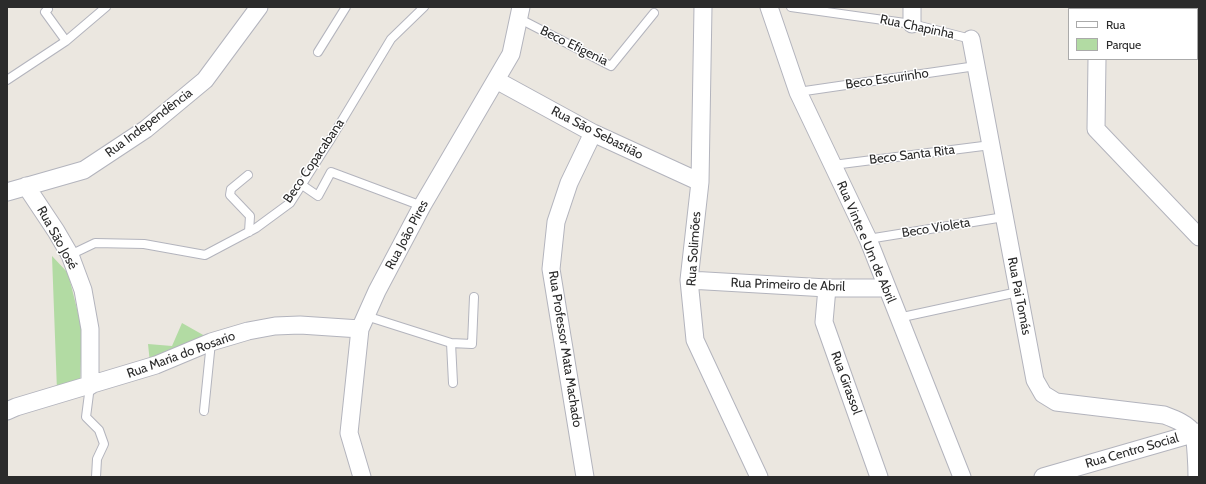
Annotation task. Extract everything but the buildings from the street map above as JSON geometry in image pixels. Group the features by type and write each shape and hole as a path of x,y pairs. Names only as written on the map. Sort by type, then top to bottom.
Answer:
{"street":[{"name":"Rua Independência","path":"7,192 84,170 146,129 205,80 259,7"},
{"name":"Rua Solimões","path":"703,7 700,182 689,280 695,340 759,477"},
{"name":"Rua Vinte e Um de Abril","path":"769,7 798,92 868,239 962,477"},
{"path":"912,7 912,24"},
{"name":"Rua João Pires","path":"362,477 349,433 363,322 422,206 511,54 520,13"},
{"name":"Rua Pai Tomás","path":"971,39 1035,380 1043,394 1056,402 1164,415 1174,418 1196,432"},
{"path":"1097,60 1096,129 1199,238"},
{"name":"Rua São Sebastião","path":"496,80 593,133 700,182"},
{"name":"Rua Professor Mata Machado","path":"584,477 551,269 556,222 569,183 593,133"},
{"name":"Rua São José","path":"26,186 70,255 84,290 90,329 90,386"},
{"name":"Rua Primeiro de Abril","path":"689,280 827,288 887,288"},
{"name":"Rua Girassol","path":"827,288 824,322 879,477"},
{"name":"Rua Maria do Rosario","path":"7,411 156,365 212,342 248,331 274,326 363,322"},
{"path":"1196,432 1197,477"},
{"name":"Rua Centro Social","path":"1046,476 1196,432"}],"lane":[{"path":"47,7 48,9 45,12 66,41"},
{"path":"7,80 66,41 106,7"},
{"path":"318,52 346,7"},
{"name":"Beco Copacabana","path":"70,255 96,243 144,244 205,255 256,228 290,203 391,39 424,7"},
{"name":"Rua Chapinha","path":"791,7 912,24 971,39"},
{"name":"Beco Efigenia","path":"520,13 611,66 654,13"},
{"name":"Beco Escurinho","path":"798,92 976,66"},
{"name":"Beco Santa Rita","path":"832,165 991,145"},
{"path":"302,184 318,196 331,172 422,206"},
{"path":"248,175 231,189 230,194 250,216 249,232"},
{"name":"Beco Violeta","path":"868,239 1004,217"},
{"path":"898,318 1018,292"},
{"path":"363,322 451,343 472,344 474,298"},
{"path":"204,411 212,342"},
{"path":"451,343 453,383"},
{"path":"90,386 86,417 99,430 104,444 96,459 96,477"}],"green space":[{"path":"52,256 68,273 82,329 80,388 57,391"},
{"path":"182,323 205,336 150,363 148,344 172,346"}]}
